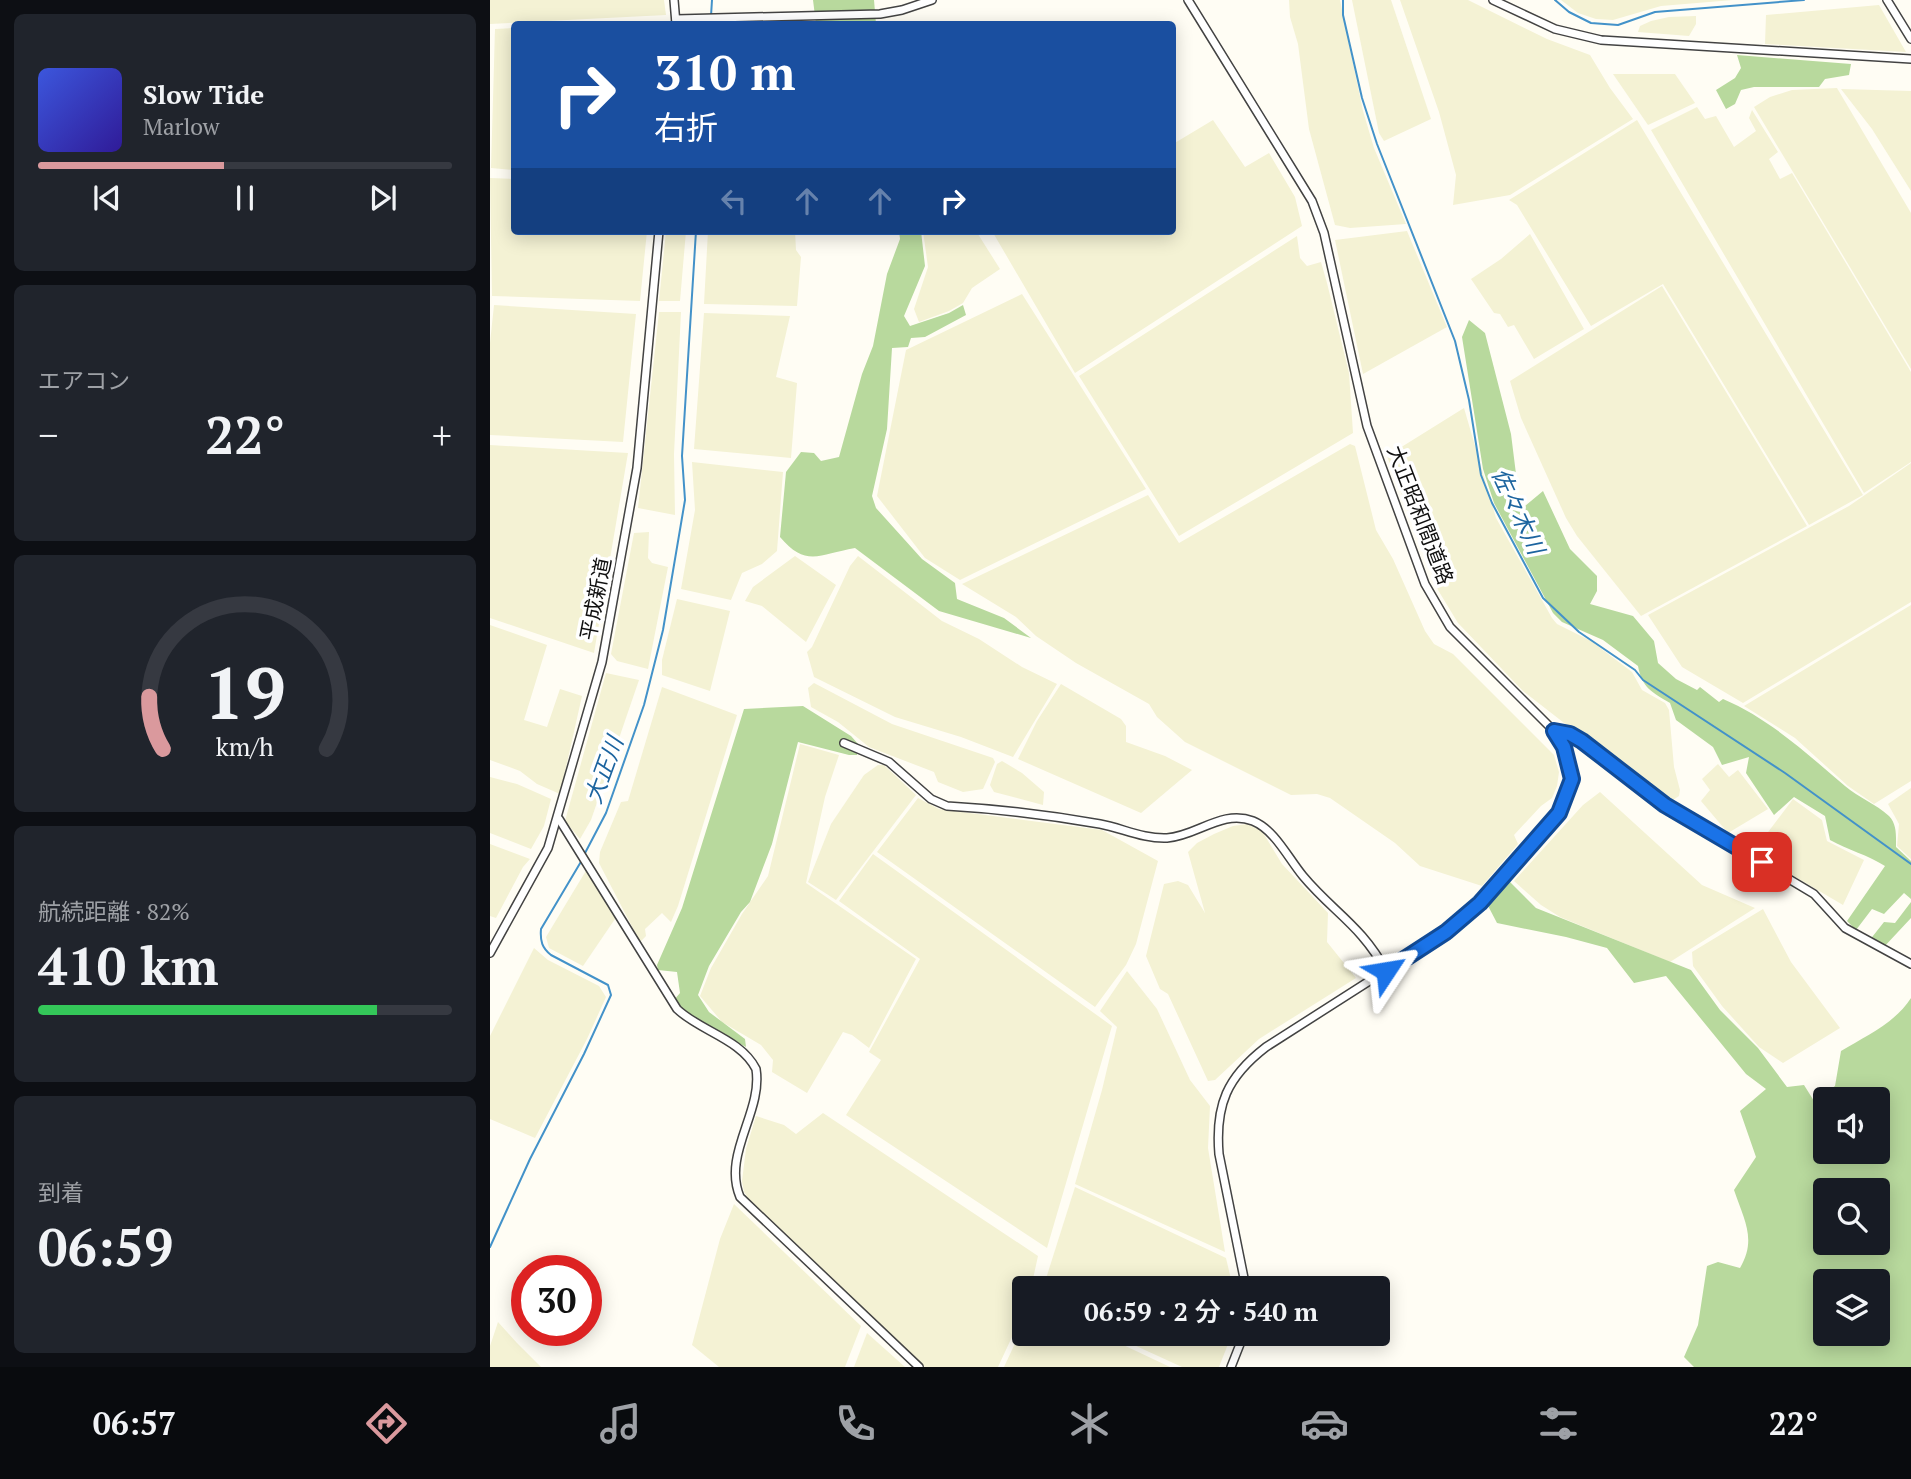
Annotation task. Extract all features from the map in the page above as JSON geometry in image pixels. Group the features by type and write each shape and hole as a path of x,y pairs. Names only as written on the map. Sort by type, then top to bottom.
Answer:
{"street":[{"path":"674,0 676,21"},
{"path":"684,21 880,13 902,10 932,0"},
{"name":"大正昭和間道路","path":"1188,0 1312,201 1324,233 1367,426 1425,584 1450,627 1554,731 1564,747 1572,779 1559,813 1480,903 1446,932 1257,1053 1236,1075 1223,1097 1217,1133 1244,1276"},
{"path":"1493,0 1555,29 1601,40 1911,59"},
{"path":"1886,0 1911,39"},
{"name":"平成新道","path":"490,954 548,848 559,819 602,662 635,482 659,235"},
{"path":"1554,731 1570,734 1582,741 1665,805 1814,894 1845,928 1911,964"},
{"path":"844,743 888,762 932,799 947,806 1091,822 1148,837 1168,838 1222,819 1236,817 1255,822 1270,834 1305,878 1364,935 1386,971"},
{"path":"559,819 677,1009 696,1025 744,1053 756,1069 755,1091 736,1165 735,1182 740,1198 919,1367"},
{"path":"1231,1367 1239,1346"}],"shaded area":[{"path":"490,0 664,0 666,15 511,21 490,24"},
{"path":"1289,0 1340,0 1363,111 1374,148 1406,224 1350,228 1335,225 1309,129 1298,44 1290,17"},
{"path":"1352,0 1391,0 1431,119 1384,141 1379,133"},
{"path":"1400,0 1468,0 1547,39 1590,55 1633,119 1510,195 1453,205 1456,175 1439,112"},
{"path":"1561,0 1733,0 1661,6 1613,20 1596,19 1578,13"},
{"path":"1879,5 1906,52 1765,44 1766,15"},
{"path":"1696,16 1696,24 1689,36 1638,32 1640,26 1651,21"},
{"path":"511,28 511,170 491,168 495,29"},
{"path":"1613,74 1675,74 1695,103 1648,125"},
{"path":"1837,88 1911,213 1911,369 1754,107 1770,97 1792,90"},
{"path":"1841,89 1911,91 1911,191 1872,129"},
{"path":"1697,107 1705,119 1716,116 1734,147 1756,131 1749,118 1752,110 1778,152 1769,159 1780,179 1792,173 1911,372 1911,462 1864,493 1651,130"},
{"path":"1213,120 1245,167 1269,153 1295,197 1302,226 1075,373 994,235 1176,235 1176,142"},
{"path":"1637,120 1863,495 1809,525 1663,284 1591,326 1517,205 1509,200"},
{"path":"490,178 511,179 511,235 647,235 640,301 492,296"},
{"path":"1407,231 1447,327 1363,374 1335,240"},
{"path":"1530,234 1584,329 1534,359 1514,325 1508,327 1500,314 1494,313 1471,279 1501,259"},
{"path":"666,235 686,235 680,301 659,301"},
{"path":"708,235 795,235 796,250 801,257 797,306 704,304"},
{"path":"924,235 979,235 1000,269 972,288 963,303 919,322 914,309 928,267"},
{"path":"1297,236 1300,258 1307,266 1321,262 1327,283 1349,373 1353,433 1179,536 1079,376"},
{"path":"1662,286 1807,526 1641,616 1577,536 1566,518 1521,418 1510,381"},
{"path":"1022,294 1146,489 960,580 925,558 877,496 906,350"},
{"path":"494,305 636,314 623,442 490,435 490,343"},
{"path":"659,312 681,312 674,454 675,515 638,508"},
{"path":"704,313 790,316 776,377 797,383 791,458 694,449"},
{"path":"1464,408 1496,518 1552,618 1557,624 1591,641 1632,672 1642,690 1665,703 1669,710 1674,767 1680,790 1679,796 1670,802 1663,800 1523,691 1458,623 1438,590 1387,456"},
{"path":"1350,444 1355,446 1376,530 1393,559 1425,631 1434,644 1453,654 1554,755 1559,772 1552,798 1514,835 1518,844 1482,886 1420,866 1395,843 1330,798 1317,794 1291,795 1185,742 1157,717 1149,704 1076,663 1036,636 1016,617 962,584 1148,495 1179,543"},
{"path":"490,445 628,453 594,653 490,618"},
{"path":"692,462 783,472 777,551 762,564 742,573 731,600 681,589 695,510"},
{"path":"1911,463 1911,602 1743,703 1682,667 1648,615 1849,506"},
{"path":"649,532 648,558 652,563 668,567 648,669 617,661 611,654 634,533"},
{"path":"795,556 836,585 806,642 762,606 745,601 753,587"},
{"path":"858,556 942,621 1057,684 1013,757 961,737 895,717 814,677 807,652 812,647 850,566"},
{"path":"677,599 730,611 710,691 662,675 662,660"},
{"path":"1911,605 1911,781 1874,804 1848,786 1795,738 1744,706"},
{"path":"490,625 547,645 524,720 547,727 560,689 582,696 560,794 537,784 520,771 490,760"},
{"path":"606,673 639,680 591,820 580,839 565,821"},
{"path":"814,683 892,724 993,758 995,762 983,789 963,792 938,782 934,772 869,747 838,722 811,707 808,688"},
{"path":"1061,684 1121,719 1126,726 1126,742 1165,756 1192,770 1141,813 1018,759 1037,721"},
{"path":"662,687 737,715 678,906 671,922 662,913 645,929 646,936 640,942 599,863 600,852 621,802 628,801"},
{"path":"800,744 839,755 825,797 806,883 916,959 869,1048 852,1035 843,1032 807,1093 772,1072 773,1060 761,1045 722,1022 700,996 711,968 768,876"},
{"path":"1002,761 1022,773 1044,792 1043,805 994,792 990,785 997,764"},
{"path":"1718,764 1729,777 1738,770 1768,809 1728,833 1701,801 1710,790 1702,779"},
{"path":"878,765 884,765 916,795 836,900 808,882 831,824 864,775"},
{"path":"490,777 517,784 551,799 544,826 531,849 490,833"},
{"path":"1911,788 1911,859 1897,846 1899,824 1888,804"},
{"path":"1600,792 1702,885 1755,908 1670,962 1560,917 1541,905 1514,881 1583,805"},
{"path":"918,798 939,809 1102,830 1158,861 1136,944 1126,965 1095,1007 877,852"},
{"path":"1793,799 1822,820 1827,841 1864,860 1843,905 1753,852"},
{"path":"1247,824 1262,831 1282,864 1328,913 1327,942 1356,978 1259,1039 1215,1080 1208,1081 1168,994 1160,989 1146,956 1164,884 1178,881 1188,885 1205,913 1188,852 1197,843 1214,834 1233,826"},
{"path":"490,844 530,859 496,918 490,916"},
{"path":"873,854 1112,1026 1047,1248 846,1115 881,1060 869,1052 920,959 839,901"},
{"path":"587,869 617,916 583,966 549,948 546,937"},
{"path":"1763,909 1791,962 1840,1028 1783,1063 1759,1047 1722,1006 1693,966 1692,952"},
{"path":"534,948 548,960 599,986 606,997 535,1138 490,1119 490,1036"},
{"path":"1127,971 1157,1009 1190,1080 1210,1106 1208,1148 1225,1252 1075,1184 1117,1027 1100,1011"},
{"path":"823,1113 1038,1256 1034,1276 1012,1276 1012,1337 998,1367 925,1367 754,1207 744,1192 742,1181 746,1149 756,1116 784,1125 796,1134"},
{"path":"1075,1187 1226,1258 1230,1276 1047,1276"},
{"path":"734,1204 861,1326 845,1367 719,1367 692,1345 720,1239"},
{"path":"498,1322 511,1336 511,1346 520,1346 541,1367 490,1367 490,1346"},
{"path":"867,1333 905,1367 854,1367"},
{"path":"1014,1346 1125,1346 1170,1367 1004,1367"},
{"path":"1136,1346 1227,1346 1219,1367 1182,1367"}],"green space":[{"path":"813,0 874,0 876,21 816,21"},
{"path":"1737,55 1851,64 1849,75 1825,79 1819,87 1754,87 1741,90 1735,104 1726,109 1716,90 1735,78 1741,68"},
{"path":"900,235 921,235 925,266 904,316 910,326 949,313 963,305 966,315 925,337 911,338 908,347 892,348 887,429 872,496 876,508 922,559 955,583 957,599 1004,618 1031,638 939,611 855,548 806,556 789,547 780,537 786,472 801,452 814,453 821,461 839,457 862,374 873,346 887,274"},
{"path":"1469,320 1485,333 1511,434 1516,474 1509,484 1525,506 1543,491 1570,549 1597,576 1597,591 1590,604 1633,616 1654,641 1658,663 1676,679 1697,690 1700,687 1719,702 1723,699 1756,716 1850,790 1889,816 1895,826 1896,847 1911,861 1911,899 1904,893 1884,914 1872,909 1856,930 1847,921 1885,866 1830,840 1825,816 1794,797 1774,815 1746,773 1749,757 1722,765 1713,747 1676,720 1670,703 1645,684 1638,666 1603,640 1562,622 1553,613 1494,503 1483,469 1462,337"},
{"path":"803,706 851,736 859,745 857,755 849,755 798,742 772,844 750,902 741,912 709,966 698,995 709,1012 745,1039 746,1047 688,1016 674,1000 680,993 677,972 658,970 657,965 682,908 744,709"},
{"path":"1508,880 1536,908 1691,970 1720,1010 1758,1048 1787,1087 1804,1085 1813,1099 1813,1164 1890,1164 1890,1087 1834,1087 1841,1051 1888,1022 1911,998 1911,1367 1694,1367 1684,1357 1698,1325 1707,1266 1718,1262 1740,1268 1745,1258 1748,1248 1747,1229 1734,1190 1756,1157 1740,1111 1766,1089 1746,1074 1666,976 1634,983 1607,948 1497,923 1486,902"},
{"path":"1911,902 1911,918 1883,948 1869,941 1884,922 1895,923"}],"waterway":[{"name":"大正川","path":"711,16 712,0"},
{"name":"佐々木川","path":"1343,0 1343,15 1362,98 1377,144 1455,341 1469,400 1481,475 1492,503 1543,598 1579,632 1635,670 1643,680 1785,773 1911,864"},
{"path":"1555,0 1569,12 1591,23 1618,25 1655,12 1804,0"},
{"name":"大正川","path":"584,855 606,813 644,705 663,630 685,500 682,456 696,235"},
{"name":"大正川","path":"490,1247 611,995 608,985 551,955 541,941 541,929 582,860"}],"route":[{"path":"1386,971 1446,932 1480,903 1559,813 1568,796 1572,779 1570,763 1554,731 1570,734 1582,741 1665,805 1762,862"}]}
